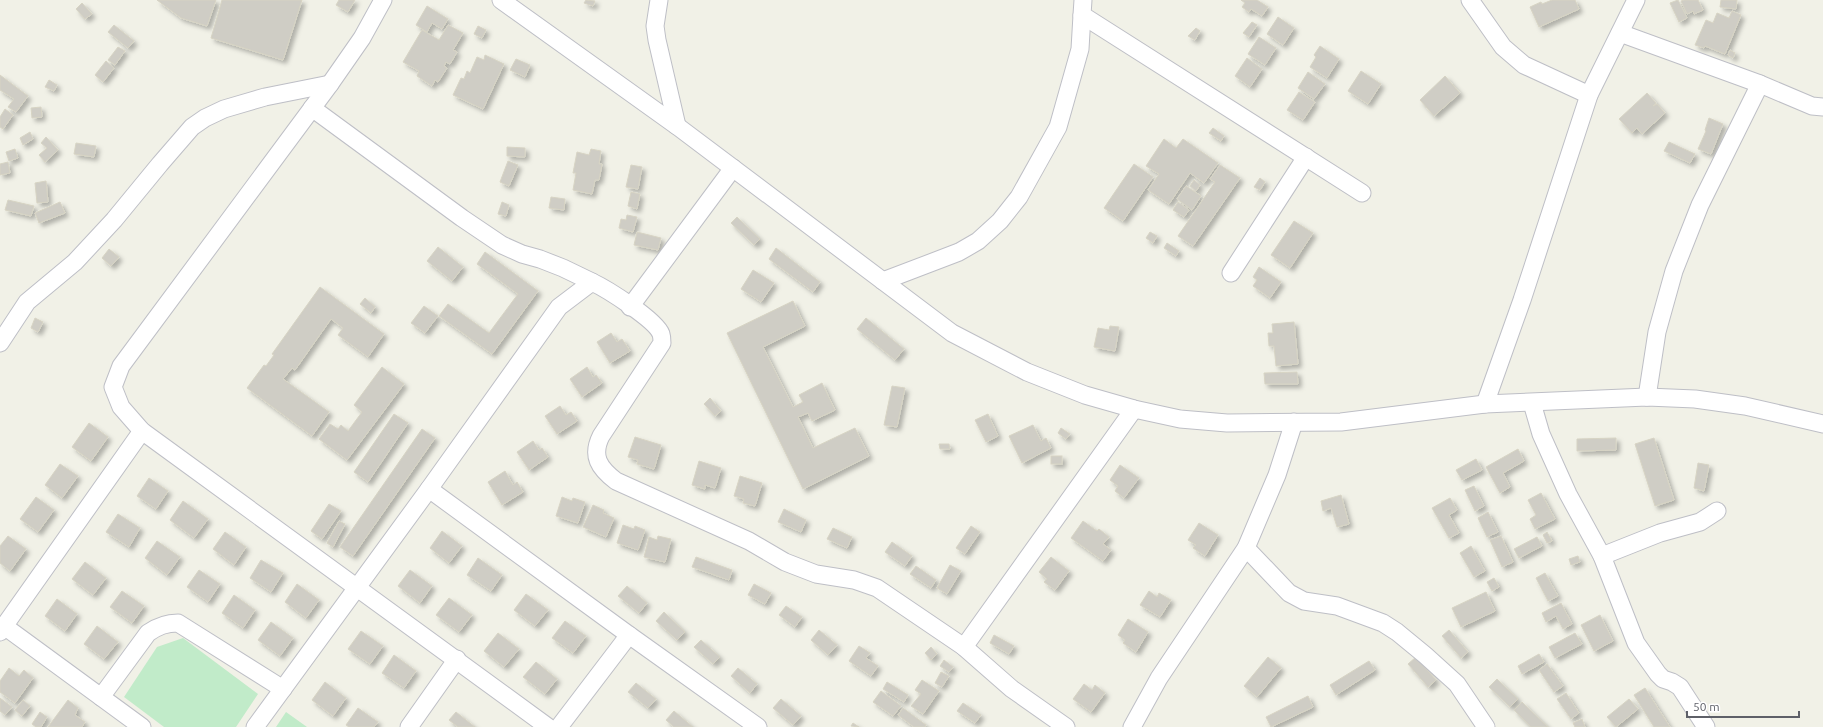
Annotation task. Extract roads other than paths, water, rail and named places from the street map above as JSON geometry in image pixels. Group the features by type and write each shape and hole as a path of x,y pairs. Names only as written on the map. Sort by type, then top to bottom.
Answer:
{"street":[{"path":"383,0 362,38 330,84 121,366 113,387 121,407 142,430 548,727"},
{"path":"501,0 677,126 952,333 1027,372 1085,395 1134,409 1180,419 1226,423 1341,422 1485,404 1646,397 1695,399 1745,406 1823,424"},
{"path":"659,0 656,26 657,40 677,126"},
{"path":"1470,0 1503,47 1524,65 1589,95"},
{"path":"1485,404 1522,300 1589,95 1636,0"},
{"path":"1082,7 1306,158 1362,193"},
{"path":"883,281 959,252 978,241 1000,221 1019,197 1058,127 1080,49 1082,7"},
{"path":"1620,33 1760,84 1812,106 1823,107"},
{"path":"0,342 27,302 75,262 114,220 192,128 204,118 224,109 265,98 330,84"},
{"path":"1646,397 1656,332 1674,271 1700,205 1760,84"},
{"path":"312,108 462,218 502,245 522,254 540,258 610,291 654,324 661,334 662,343 596,446 598,459 604,472 616,481 749,541 785,562 816,574 854,580 877,588 964,647 1012,689 1066,727"},
{"path":"1231,273 1306,158"},
{"path":"630,307 733,168"},
{"path":"255,727 429,489 559,307 592,282"},
{"path":"1532,403 1541,434 1565,488 1602,556 1636,643 1658,674 1663,679 1680,687 1706,727"},
{"path":"964,647 1134,409"},
{"path":"1132,727 1159,678 1246,548 1277,475 1294,422"},
{"path":"142,430 2,629 142,727"},
{"path":"429,489 758,727"},
{"path":"1602,556 1660,533 1700,522 1718,511"},
{"path":"1246,548 1288,593 1304,601 1337,606 1383,622 1397,632 1426,655 1457,684 1486,727"},
{"path":"101,697 148,633 158,626 168,623 178,623 283,689"},
{"path":"559,727 629,635"},
{"path":"409,727 457,660"}]}
